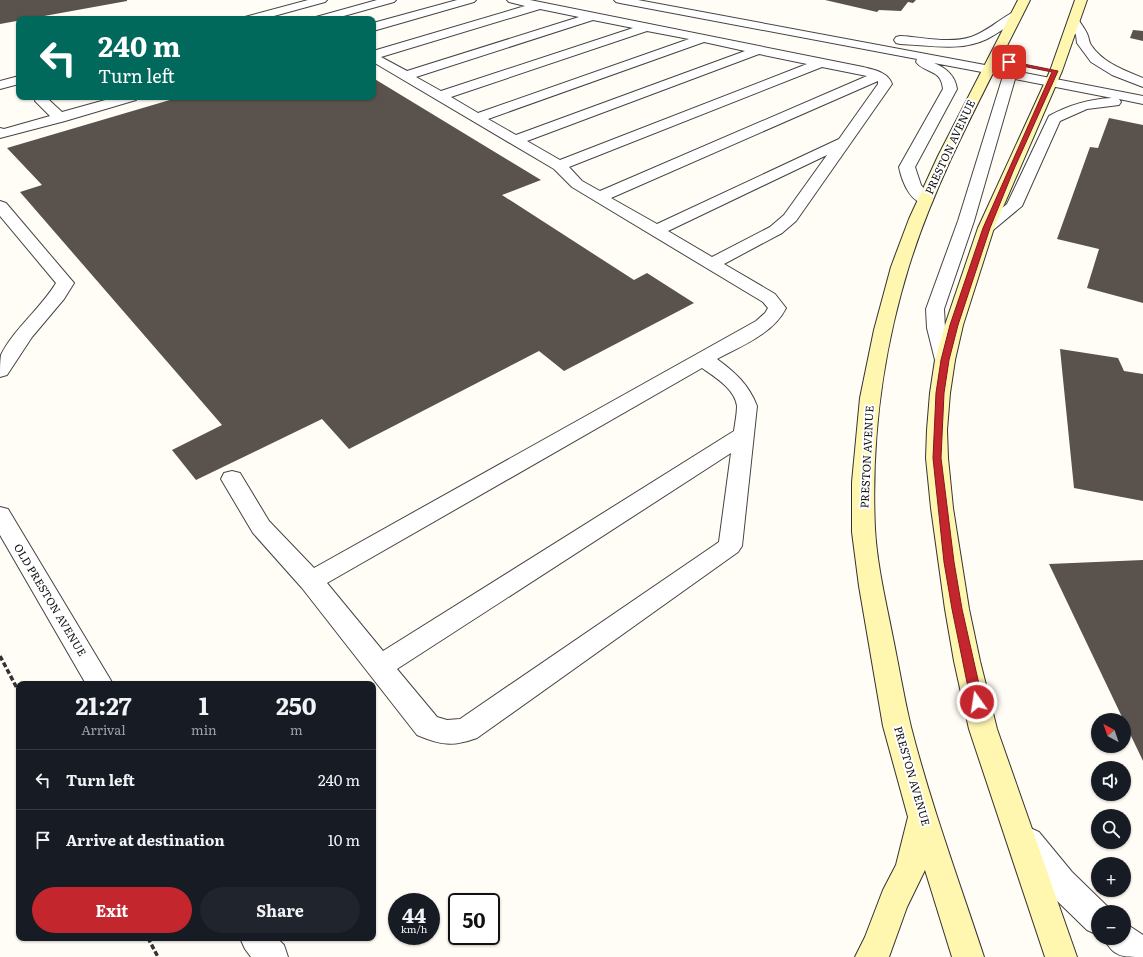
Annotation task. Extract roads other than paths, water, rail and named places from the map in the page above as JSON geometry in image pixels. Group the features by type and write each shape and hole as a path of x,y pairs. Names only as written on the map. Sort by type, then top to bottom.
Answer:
{"main road":[{"name":"PRESTON AVENUE","path":"968,957 923,817 897,726 871,586 864,532 863,482 870,398 878,351 900,268 925,200 945,156 1024,0"},
{"path":"1061,957 1013,819 984,729 967,661 949,562 937,458 940,393 945,360 954,325 986,228 1053,77 1081,0"},
{"path":"871,957 894,901 910,869 923,817"}],"street":[{"path":"260,16 321,0"},
{"path":"331,16 390,0"},
{"path":"376,26 470,0"},
{"path":"512,0 863,71 879,76 884,80 885,84 790,218 784,224 711,264"},
{"path":"406,76 598,18 625,0 893,40 940,43 963,42 983,36 1017,14"},
{"path":"677,0 879,48 992,65 1053,77 1143,102"},
{"path":"376,55 538,5"},
{"path":"287,9 299,16"},
{"path":"1074,22 1082,35 1084,43 1095,58 1117,72 1143,82"},
{"path":"516,140 753,49 771,23"},
{"path":"440,96 646,27"},
{"path":"477,118 702,39"},
{"path":"893,40 992,65 1010,75 1053,77 1143,87"},
{"path":"879,48 932,67 943,73 950,82 950,89 907,167 909,178 914,189 925,200"},
{"path":"311,581 546,446 763,325 773,316 777,308 769,298 577,184 559,166 376,58"},
{"path":"559,166 820,62"},
{"path":"945,360 934,321 935,309 966,220 1010,75"},
{"path":"598,197 879,76"},
{"path":"0,85 16,81"},
{"path":"42,100 60,118"},
{"path":"1,134 121,100"},
{"path":"986,228 1014,206 1054,118 1066,111 1083,105 1103,102 1143,102"},
{"path":"656,231 845,141"},
{"path":"0,206 65,284 58,295 25,334 0,371"},
{"path":"232,479 261,527 311,581 427,726 439,731 453,733 467,729 481,721 730,546 747,406 745,397 731,380 703,359"},
{"path":"379,667 744,434"},
{"name":"OLD PRESTON AVENUE","path":"0,515 98,681"},
{"path":"1013,819 1046,868 1091,914"},
{"path":"259,941 272,957"},
{"path":"1129,945 1143,955"}]}
